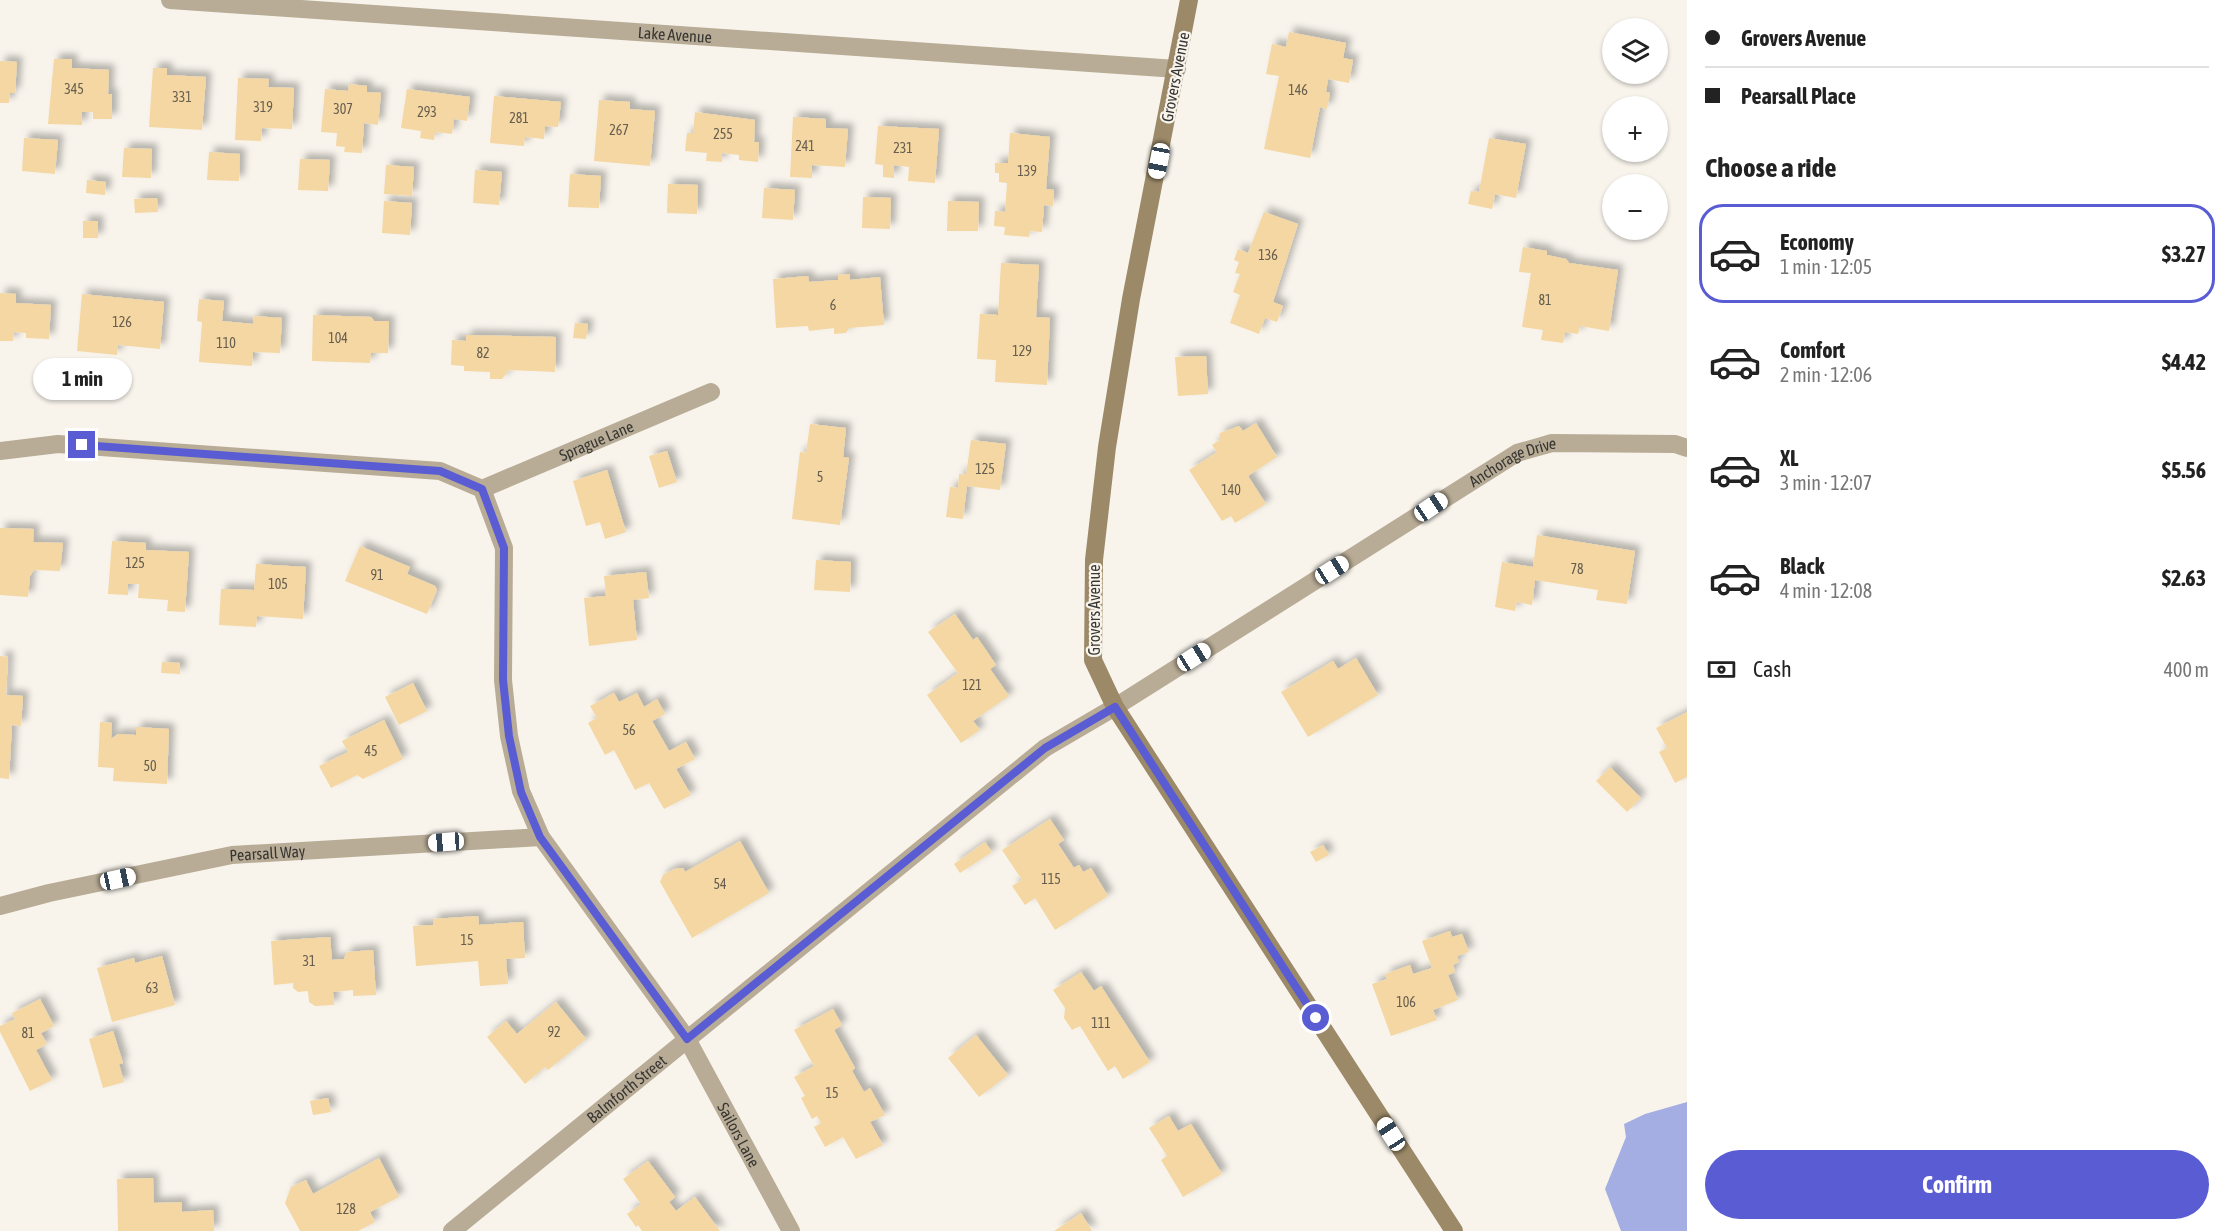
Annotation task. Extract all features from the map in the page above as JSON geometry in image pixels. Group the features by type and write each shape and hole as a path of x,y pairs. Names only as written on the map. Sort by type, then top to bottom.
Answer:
{"street":[{"name":"Lake Avenue","path":"170,0 1177,69"},
{"name":"Grovers Avenue","path":"1189,0 1131,299 1107,447 1094,560 1093,660 1115,707 1454,1231"},
{"name":"Sprague Lane","path":"482,489 711,392"},
{"name":"Anchorage Drive","path":"1115,707 1517,453 1552,443 1675,444 1687,448"},
{"path":"0,451 58,444 440,471 482,489"},
{"name":"Sailors Lane","path":"482,489 504,548 503,680 509,736 521,792 540,837 687,1039 791,1231"},
{"name":"Balmforth Street","path":"452,1231 1045,748 1115,707"},
{"name":"Pearsall Way","path":"0,906 49,893 232,855 540,837"}],"water":[{"path":"1687,1102 1687,1231 1621,1231 1605,1189 1626,1137 1624,1124 1645,1114"}],"building":[{"path":"1289,32 1346,43 1343,58 1353,60 1349,83 1328,79 1326,92 1330,93 1327,109 1320,107 1310,158 1264,149 1279,76 1266,74 1272,44 1286,47"},
{"path":"54,59 72,59 72,68 109,70 108,94 112,94 112,119 93,119 93,112 82,112 82,125 48,124"},
{"path":"0,61 17,62 15,93 10,93 9,103 0,103"},
{"path":"153,68 167,68 167,75 206,77 202,130 149,127"},
{"path":"238,78 269,79 268,87 294,88 292,129 262,128 261,141 235,140"},
{"path":"349,84 367,86 367,92 381,93 378,125 364,123 362,153 344,152 345,147 336,146 337,133 321,132 325,89 348,91"},
{"path":"407,89 470,97 467,121 454,119 452,134 435,132 434,140 420,138 421,131 401,128"},
{"path":"494,96 561,102 558,127 545,126 544,139 525,137 524,146 490,143"},
{"path":"599,100 630,102 630,109 655,111 650,166 594,161"},
{"path":"695,112 755,120 754,142 759,142 758,162 739,160 739,155 722,153 722,162 706,161 707,153 685,151 687,133 693,133"},
{"path":"793,117 826,119 826,128 848,129 845,167 812,165 812,178 790,177"},
{"path":"878,126 939,129 935,183 908,181 909,167 894,165 894,178 883,177 883,165 875,164"},
{"path":"1010,133 1050,137 1046,189 1054,190 1053,206 1044,205 1042,232 1030,231 1029,237 1004,235 1005,227 994,226 995,211 1005,212 1007,183 999,182 999,173 995,173 995,163 1008,163"},
{"path":"24,138 58,140 55,174 22,171"},
{"path":"1489,138 1526,144 1516,198 1483,192 1495,195 1492,209 1468,204 1471,191 1479,192"},
{"path":"124,148 152,149 151,178 122,177"},
{"path":"209,152 240,154 239,181 207,180"},
{"path":"300,159 330,160 328,191 298,190"},
{"path":"386,165 414,167 412,196 384,194"},
{"path":"475,170 502,172 499,205 473,203"},
{"path":"570,174 601,176 599,208 568,207"},
{"path":"87,180 106,182 105,195 86,193"},
{"path":"668,184 698,185 697,214 667,213"},
{"path":"764,188 795,190 793,220 762,218"},
{"path":"863,197 891,198 890,229 862,228"},
{"path":"157,198 158,212 135,213 134,199"},
{"path":"384,201 412,203 410,235 382,233"},
{"path":"948,201 979,202 978,231 947,231"},
{"path":"1264,212 1298,224 1273,302 1283,306 1277,322 1265,318 1259,334 1230,323 1240,295 1233,292 1240,274 1235,273 1239,262 1234,260 1238,249 1248,253"},
{"path":"83,221 98,221 98,238 83,238"},
{"path":"1523,247 1547,251 1547,255 1566,259 1569,263 1618,270 1609,331 1580,326 1578,334 1565,332 1563,343 1541,340 1543,330 1522,327 1531,273 1519,272"},
{"path":"1001,263 1039,265 1036,317 1050,318 1047,385 995,382 996,360 977,359 980,314 998,315"},
{"path":"850,274 850,280 880,277 884,325 849,328 846,333 834,334 834,328 809,331 808,326 776,328 773,279 808,276 809,282 838,280 838,275"},
{"path":"0,293 16,294 16,303 51,305 49,339 26,338 26,333 14,332 13,341 0,341"},
{"path":"82,294 164,302 160,349 118,345 117,355 77,351"},
{"path":"199,299 224,301 222,321 253,324 254,316 282,318 280,353 253,352 252,366 199,362 202,322 197,321"},
{"path":"313,315 371,317 374,321 389,321 388,353 371,353 370,363 312,361"},
{"path":"575,323 588,324 586,339 573,338"},
{"path":"466,335 556,337 555,372 509,370 502,379 490,379 490,372 464,371 464,366 451,365 452,340 466,341"},
{"path":"1206,356 1208,394 1178,396 1175,357"},
{"path":"1256,423 1277,457 1248,476 1266,504 1235,523 1231,516 1222,521 1189,470 1217,452 1212,445 1220,440 1220,433 1239,426 1243,431"},
{"path":"810,424 846,428 843,457 849,458 840,525 792,519 800,452 806,453"},
{"path":"971,440 1006,444 1000,490 967,486 963,519 946,517 950,487 958,488 959,474 966,475"},
{"path":"667,451 677,482 659,488 649,456"},
{"path":"607,470 626,532 605,539 600,522 586,526 573,481"},
{"path":"0,528 34,529 33,542 63,543 60,571 34,570 30,576 28,597 0,595"},
{"path":"1537,535 1635,551 1627,604 1596,600 1598,590 1535,580 1532,605 1517,602 1515,611 1495,607 1502,562 1533,567"},
{"path":"112,541 146,543 146,550 189,552 185,612 167,611 168,600 138,598 139,584 128,584 128,595 108,594"},
{"path":"360,546 410,567 407,574 435,586 437,590 427,614 345,581"},
{"path":"816,560 851,562 850,592 814,590"},
{"path":"256,564 306,567 303,619 257,616 256,627 219,625 221,589 254,590"},
{"path":"646,572 649,598 633,600 637,640 589,646 584,598 606,596 604,576"},
{"path":"955,614 973,640 977,637 996,665 990,669 1009,696 973,721 980,730 961,743 927,695 958,673 928,632"},
{"path":"0,656 8,657 6,695 23,696 21,726 12,725 9,779 0,778"},
{"path":"1356,658 1378,695 1308,737 1281,692 1333,661 1338,669"},
{"path":"162,662 180,663 180,674 161,673"},
{"path":"413,683 427,711 399,725 385,697"},
{"path":"614,693 619,702 637,693 644,707 657,699 665,714 652,721 669,751 686,742 695,759 676,769 691,795 664,809 649,783 635,790 614,750 605,755 588,723 597,718 590,706"},
{"path":"1687,712 1687,777 1675,783 1659,752 1667,748 1656,728"},
{"path":"384,720 403,759 363,779 357,775 331,788 319,766 348,752 342,741"},
{"path":"100,722 112,723 111,739 118,734 136,735 136,727 169,729 167,784 113,781 114,768 98,767"},
{"path":"1610,767 1641,798 1627,812 1596,781"},
{"path":"1050,819 1064,840 1058,844 1074,868 1079,865 1083,872 1091,868 1108,896 1055,930 1035,898 1025,905 1012,886 1022,880 1002,850"},
{"path":"740,841 769,893 692,938 660,882 663,875 674,869 683,868 685,872"},
{"path":"985,842 992,852 960,873 954,864"},
{"path":"1323,845 1329,855 1316,862 1310,852"},
{"path":"478,916 479,925 523,922 525,958 506,959 508,984 480,986 478,961 416,966 413,926 433,925 433,919"},
{"path":"1450,931 1452,937 1462,934 1469,952 1457,956 1459,962 1453,965 1455,972 1448,975 1458,1000 1433,1010 1437,1020 1391,1036 1372,984 1387,979 1385,974 1410,965 1413,974 1432,968 1422,941"},
{"path":"330,937 332,960 344,959 347,952 373,950 376,995 353,996 353,990 333,992 334,1005 315,1006 309,1002 308,991 298,992 293,988 293,983 274,985 271,941"},
{"path":"162,956 175,1005 112,1022 97,968 134,958 135,963"},
{"path":"1081,972 1094,991 1101,986 1150,1062 1123,1079 1115,1066 1108,1071 1080,1026 1072,1030 1064,1018 1065,1008 1053,990"},
{"path":"40,999 54,1026 41,1033 47,1044 36,1050 52,1080 30,1091 0,1032 0,1026 15,1019 12,1013"},
{"path":"556,1002 586,1039 548,1070 545,1067 525,1084 487,1037 506,1021 517,1034"},
{"path":"833,1009 842,1025 834,1030 855,1068 852,1071 864,1092 870,1088 885,1115 870,1122 883,1145 856,1159 843,1137 825,1147 814,1127 821,1123 817,1116 812,1119 801,1098 805,1096 794,1077 814,1066 794,1030"},
{"path":"113,1031 123,1063 119,1064 124,1082 103,1088 89,1039"},
{"path":"976,1035 1008,1075 979,1097 948,1058"},
{"path":"328,1098 331,1112 313,1115 310,1101"},
{"path":"1169,1116 1178,1131 1191,1124 1222,1174 1183,1197 1161,1160 1167,1156 1149,1128"},
{"path":"379,1158 399,1197 370,1212 375,1222 358,1231 300,1231 285,1203 291,1187 306,1180 313,1194"},
{"path":"648,1161 675,1197 669,1202 676,1211 695,1197 720,1231 642,1231 638,1225 636,1227 627,1214 641,1204 623,1179"},
{"path":"153,1178 154,1203 182,1202 182,1212 213,1210 214,1231 118,1231 117,1179"},
{"path":"1081,1213 1092,1231 1054,1231"}],"route":[{"path":"82,445 440,471 482,489 504,548 503,680 509,736 521,792 540,837 687,1039 781,960 1045,748 1115,707 1316,1018"}]}
